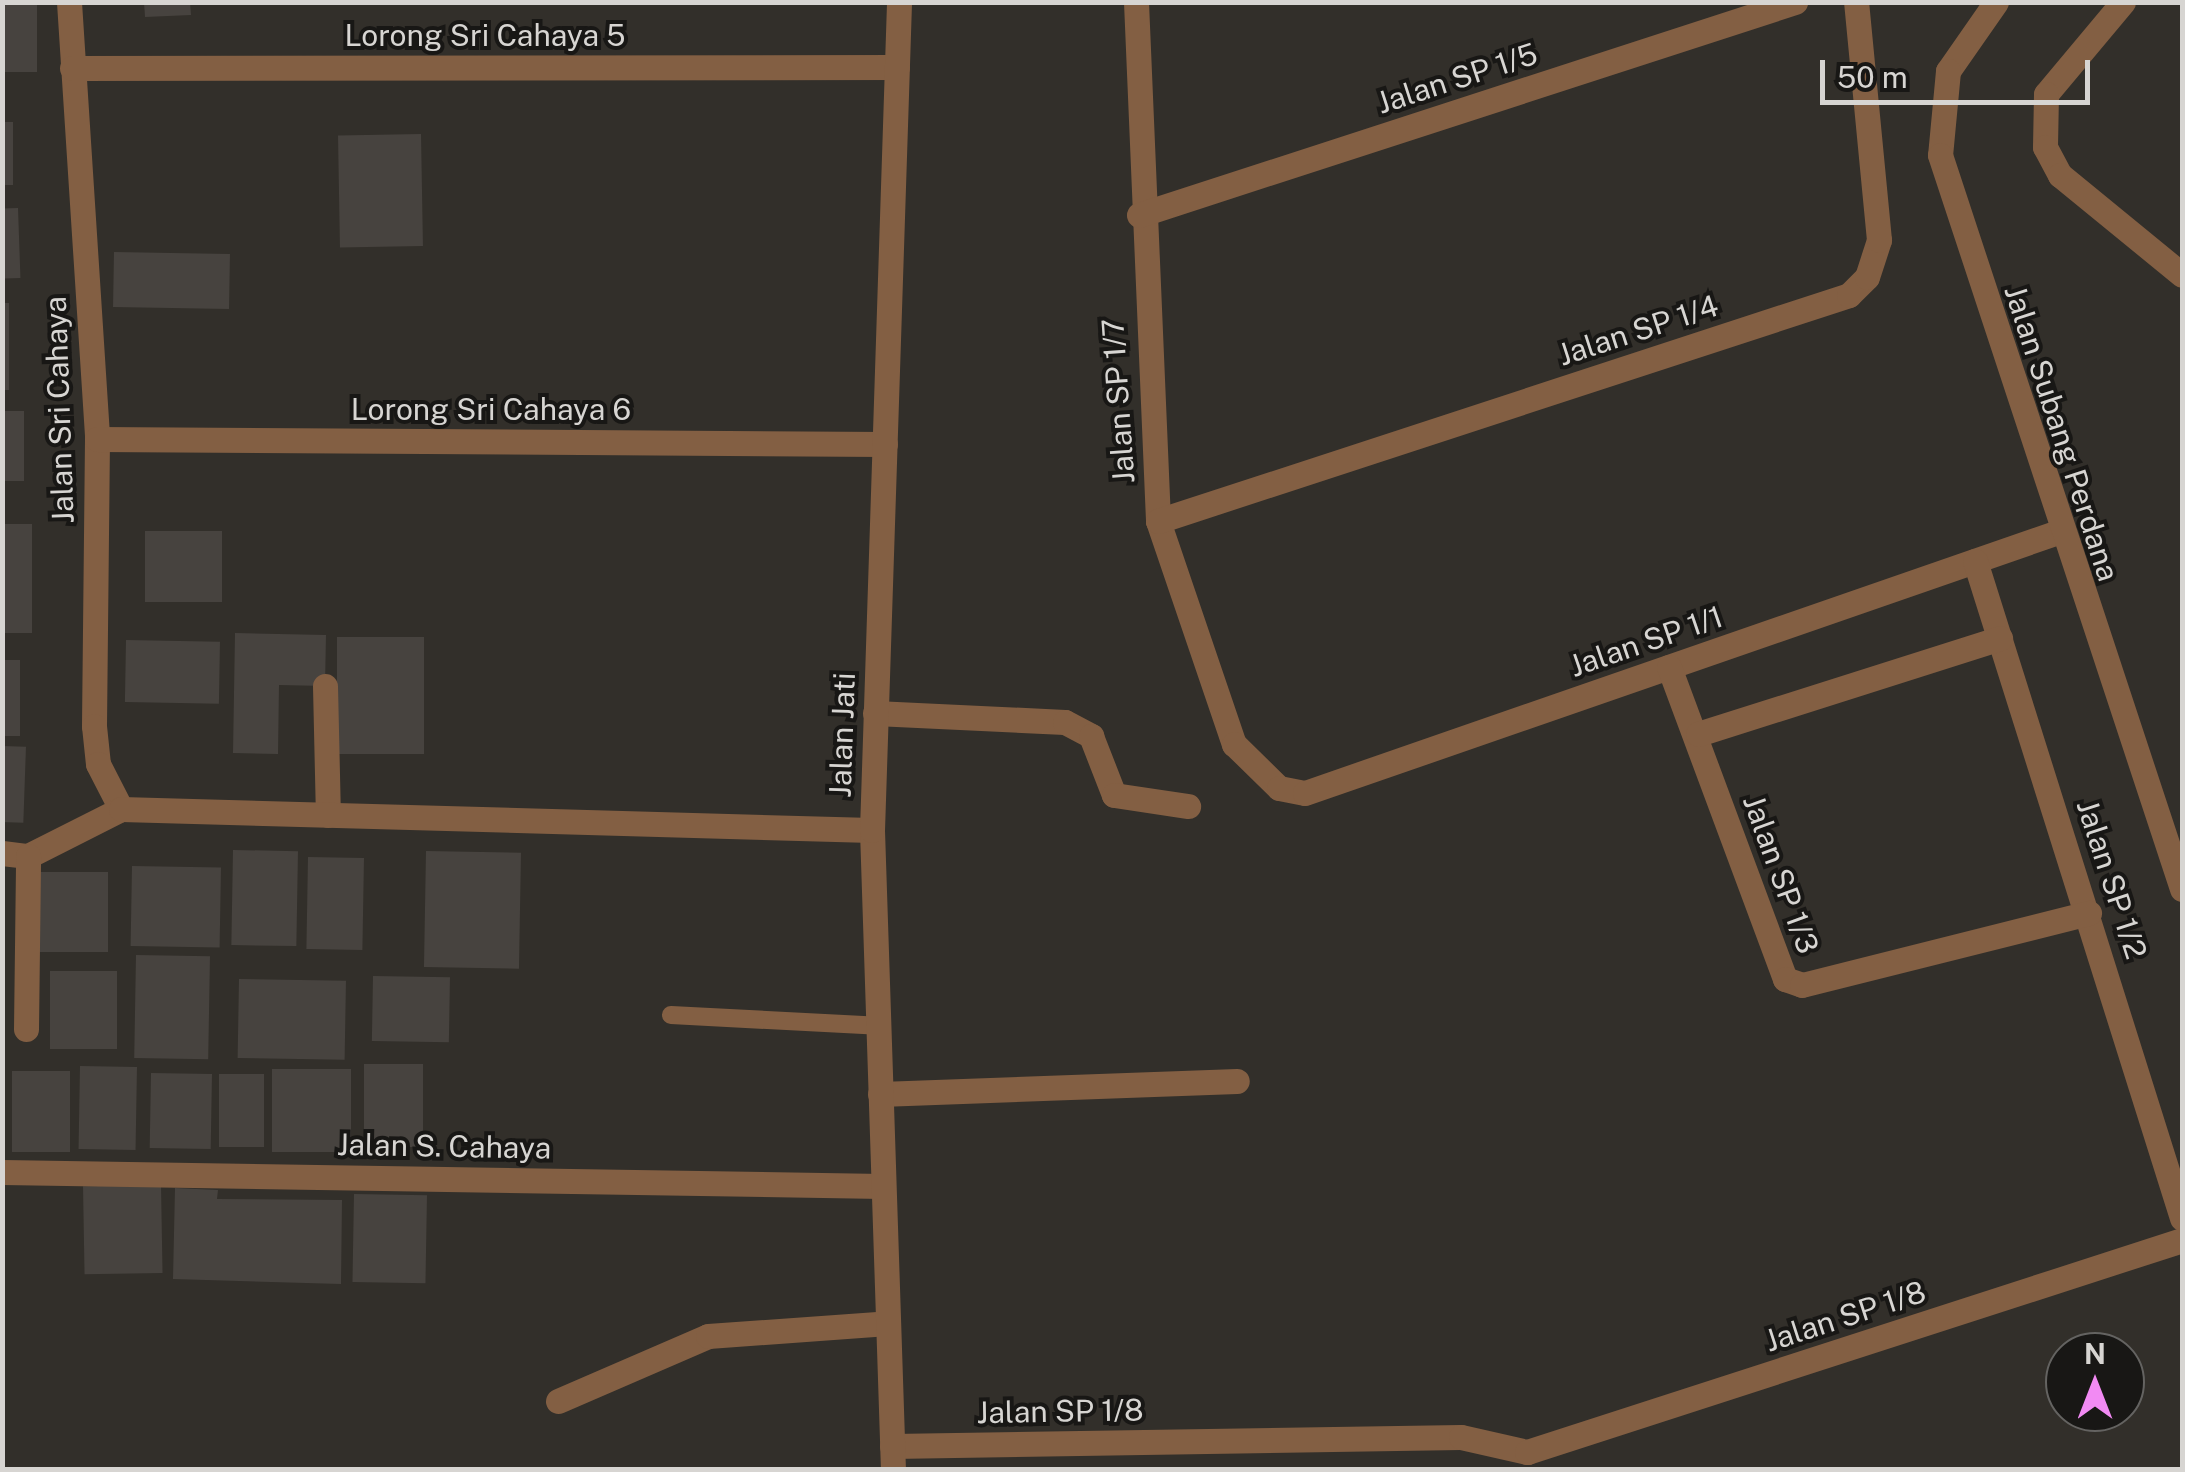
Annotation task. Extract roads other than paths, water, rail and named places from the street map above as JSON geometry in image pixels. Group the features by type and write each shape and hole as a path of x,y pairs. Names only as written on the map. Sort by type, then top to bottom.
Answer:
{"street":[{"name":"Jalan Sri Cahaya","path":"69,2 97,439 94,726 98,764 121,809"},
{"name":"Jalan Jati","path":"893,1458 872,830 900,2"},
{"name":"Jalan SP 1/7","path":"1136,2 1139,214 1158,521 1234,744 1258,774"},
{"name":"Jalan SP 1/5","path":"1139,214 1795,2"},
{"name":"Jalan SP 1/4","path":"1158,521 1849,296 1867,277 1879,240 1856,2"},
{"name":"Jalan Subang Perdana","path":"1996,2 1948,71 1940,154 2058,532 2182,889"},
{"path":"2123,2 2046,94 2042,118 2060,175 2182,275"},
{"name":"Lorong Sri Cahaya 5","path":"72,68 897,67"},
{"name":"Lorong Sri Cahaya 6","path":"97,439 885,444"},
{"name":"Jalan SP 1/1","path":"1258,774 1305,793 2058,532"},
{"name":"Jalan SP 1/2","path":"1975,560 2182,1218"},
{"path":"1698,734 2000,638"},
{"name":"Jalan SP 1/3","path":"1669,667 1698,734 1785,978 1802,984 2089,913"},
{"path":"325,686 328,815"},
{"path":"875,714 1064,722 1091,736 1114,795 1188,806"},
{"path":"26,1028 15,855 121,809 872,830"},
{"path":"880,1094 1237,1081"},
{"name":"Jalan S. Cahaya","path":"2,1172 884,1186"},
{"name":"Jalan SP 1/8","path":"893,1458 1462,1437 1530,1461 2182,1240"},
{"path":"558,1401 708,1336 888,1323"}],"lane":[{"path":"671,1016 878,1026"}]}
